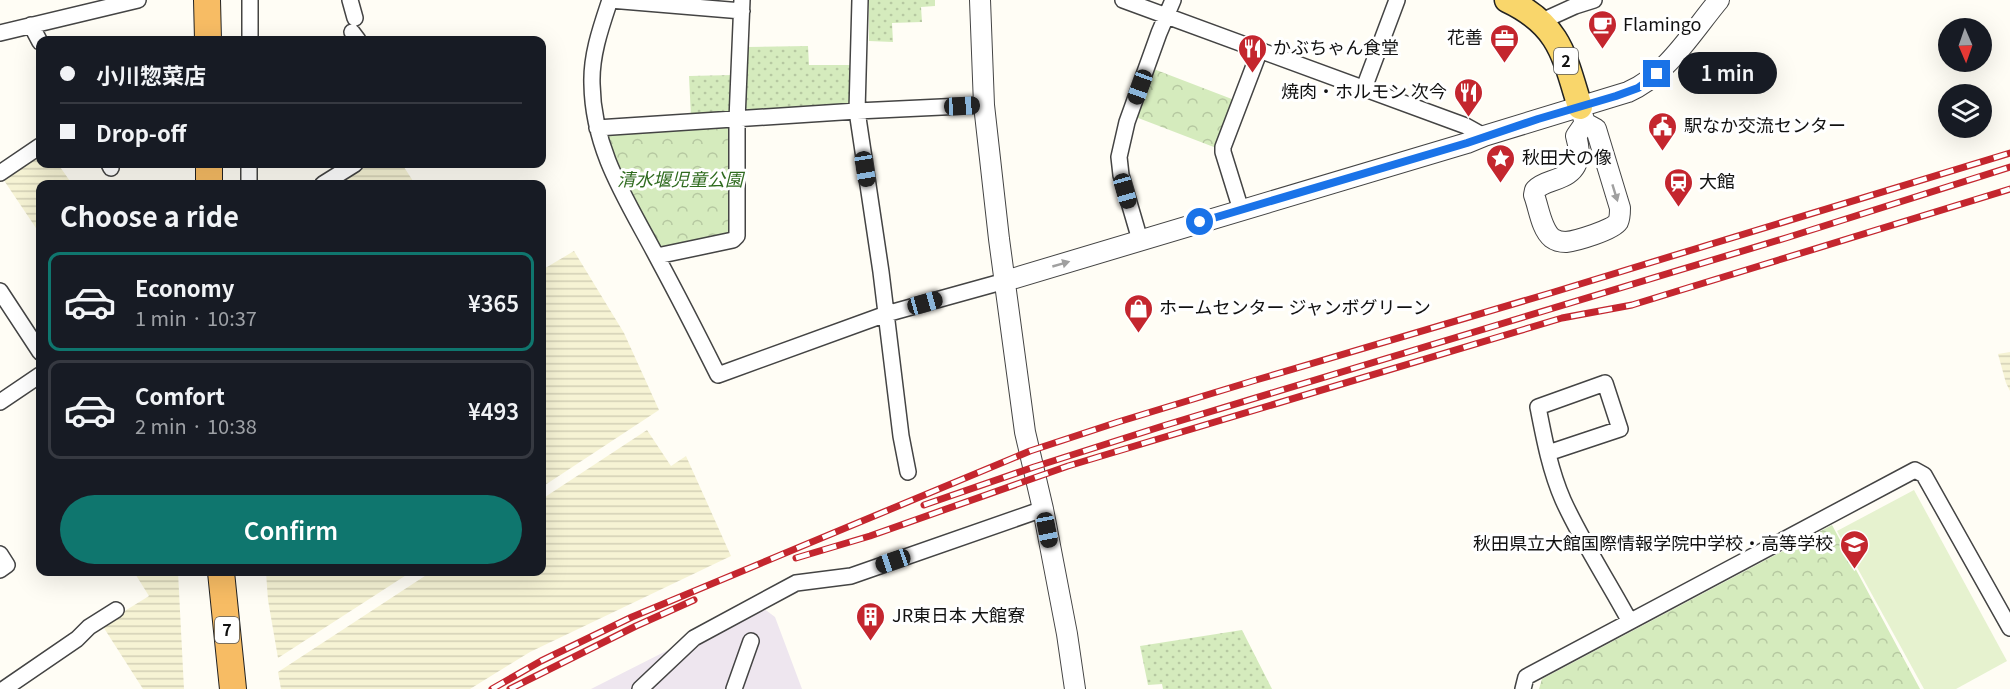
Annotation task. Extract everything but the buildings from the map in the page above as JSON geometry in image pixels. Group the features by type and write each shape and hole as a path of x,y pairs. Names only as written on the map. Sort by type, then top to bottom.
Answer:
{"highway":[{"path":"207,0 208,36"},
{"name":"7","path":"221,576 233,689"}],"main road":[{"name":"2","path":"1507,0 1533,14 1550,30 1561,49 1582,115"}],"street":[{"path":"0,33 138,0"},
{"path":"250,0 250,36"},
{"path":"350,0 355,30"},
{"path":"657,256 733,240 737,236 737,120 742,5 610,0 596,43 592,83 597,128 616,181 718,375 886,314 1467,143 1484,136 1582,115 1647,82 1666,64 1719,0"},
{"path":"860,0 857,111 881,272 901,436 908,472"},
{"path":"980,0 984,105 1025,432 1043,509 1075,689"},
{"path":"1123,0 1466,126 1484,136"},
{"path":"1140,240 1121,175 1119,157 1127,122 1173,0"},
{"path":"1364,88 1397,0"},
{"path":"1542,21 1594,0"},
{"path":"31,26 37,36"},
{"path":"1240,210 1223,147 1260,50"},
{"path":"597,128 984,105"},
{"path":"1582,115 1596,129 1620,208 1620,215 1618,223 1611,229 1567,242 1558,241 1550,237 1545,230 1534,195 1535,190 1545,183 1562,177 1576,165 1580,150 1576,136 1582,115"},
{"path":"0,173 36,149"},
{"path":"329,180 349,168"},
{"path":"0,291 36,346"},
{"path":"0,402 36,378"},
{"path":"1548,453 1620,429 1605,383 1538,407 1548,453 1552,470 1563,500 1629,620"},
{"path":"1523,689 1526,677 1629,620 1915,470 1924,476 2010,628"},
{"path":"640,689 694,638 796,583 851,576 1043,509"},
{"path":"0,554 7,565 0,570"},
{"path":"4,689 116,609"},
{"path":"734,689 751,641"}],"shaded area":[{"path":"36,155 36,168 61,168 69,180 36,180 36,228 3,179"},
{"path":"359,168 405,168 412,180 340,180"},
{"path":"574,251 624,333 659,410 546,484 546,268"},
{"path":"2010,352 2010,391 1998,354"},
{"path":"647,430 671,466 686,456 731,556 530,652 470,689 281,689 278,672 425,576 546,576 546,496"},
{"path":"136,576 178,576 184,689 143,689 102,625 149,596"},
{"path":"266,576 405,576 278,658"},
{"path":"755,602 775,617 802,689 591,689 684,642"}],"green space":[{"path":"869,0 935,0 935,6 921,7 922,22 892,23 893,42 869,41"},
{"path":"808,46 809,65 851,65 852,100 846,107 752,112 746,108 748,47"},
{"path":"1151,68 1237,101 1219,149 1133,116"},
{"path":"733,75 734,109 727,114 691,117 689,76"},
{"name":"清水堰児童公園","path":"732,123 735,232 657,250 623,187 605,130"},
{"path":"1914,490 2007,661 1956,689 1924,689 1837,531"},
{"name":"秋田県立大館国際情報学院中学校・高等学校","path":"1832,525 1920,689 1539,689 1542,679"},
{"path":"1242,630 1272,689 1163,689 1162,684 1148,685 1140,646"}],"railway":[{"path":"492,689 541,661 632,617 1030,451 1256,380 2010,153"},
{"path":"924,505 1166,425 1789,237 2010,167"},
{"path":"796,558 870,536 1068,466 1562,318 1632,305 2010,189"},
{"path":"510,689 636,626 694,600"}],"place":[{"name":"Flamingo","path":"1602,50"},
{"name":"花善","path":"1504,64"},
{"name":"かぶちゃん食堂","path":"1252,74"},
{"name":"焼肉・ホルモン 次今","path":"1468,118"},
{"name":"駅なか交流センター","path":"1663,152"},
{"name":"秋田犬の像","path":"1501,184"},
{"name":"大館","path":"1678,208"},
{"name":"ホームセンター ジャンボグリーン","path":"1138,334"},
{"name":"秋田県立大館国際情報学院中学校・高等学校","path":"1854,570"},
{"name":"JR東日本 大館寮","path":"871,642"}],"route":[{"path":"1200,222 1616,96 1638,88 1657,74"}]}
